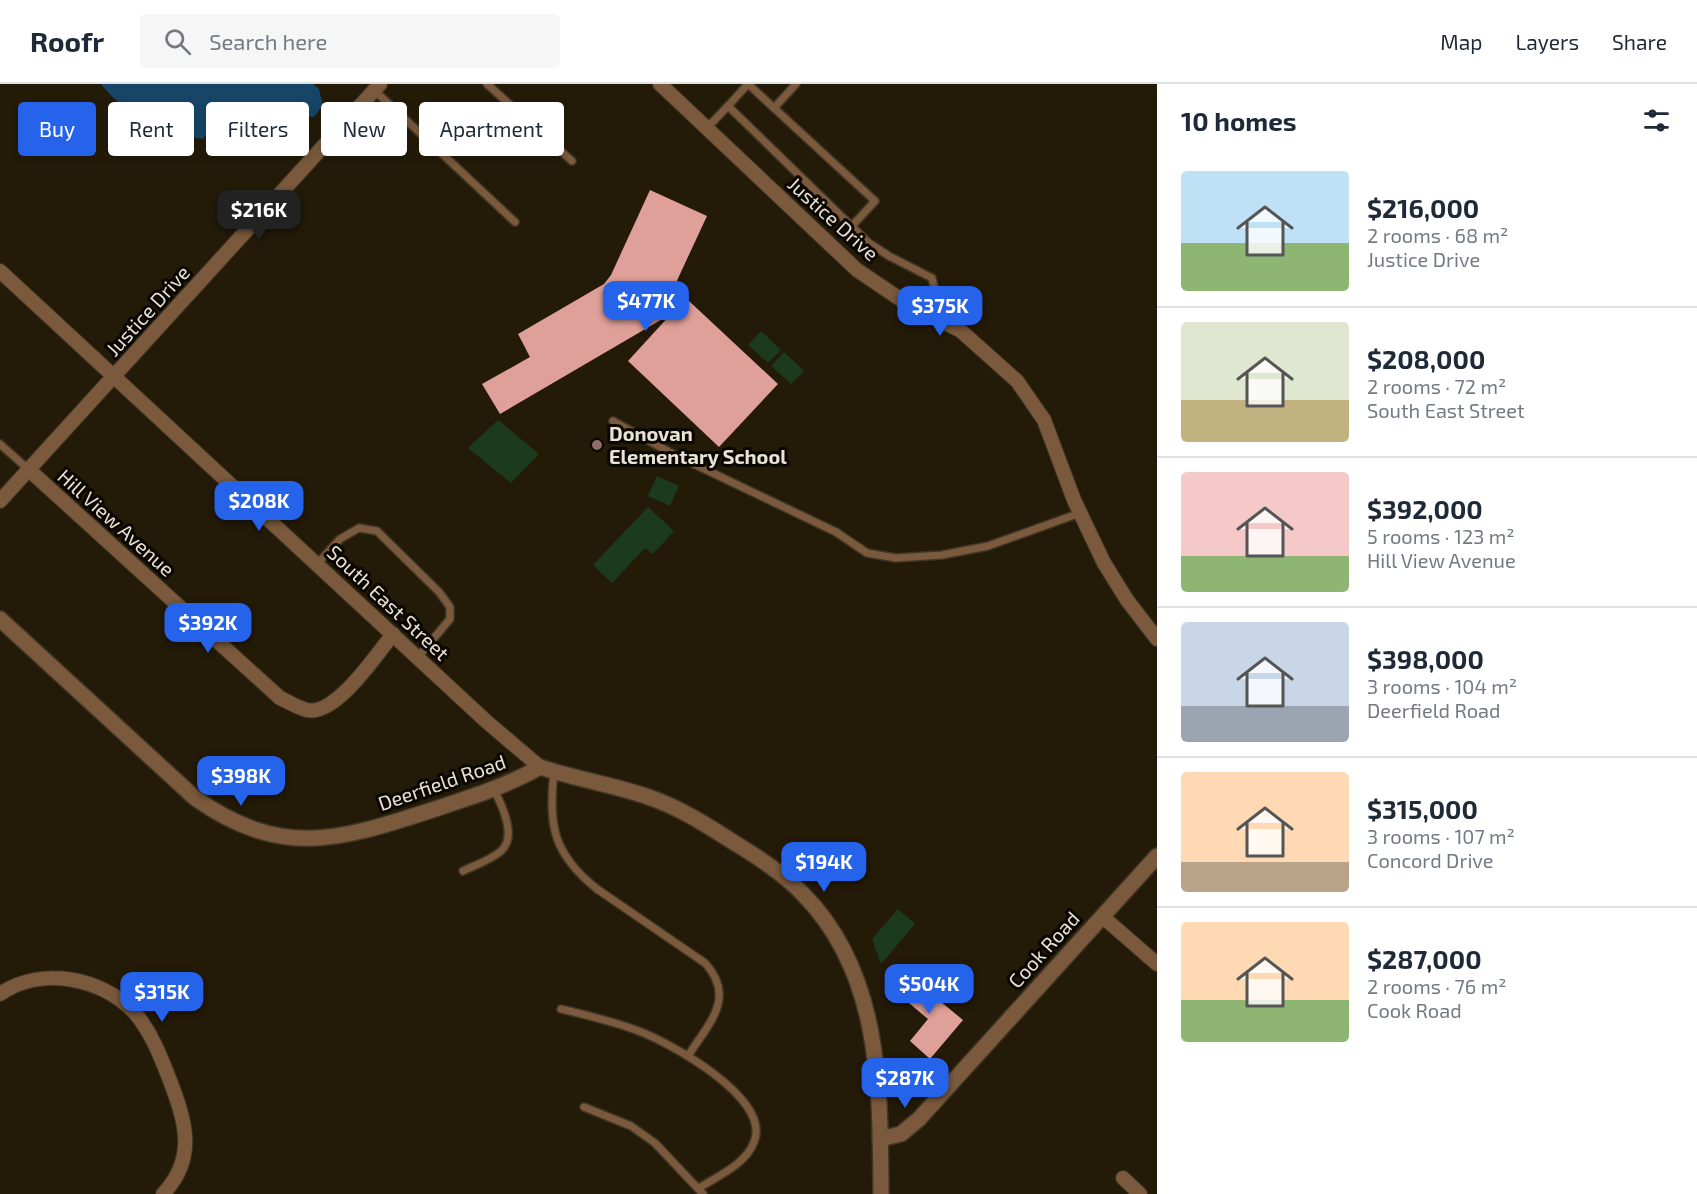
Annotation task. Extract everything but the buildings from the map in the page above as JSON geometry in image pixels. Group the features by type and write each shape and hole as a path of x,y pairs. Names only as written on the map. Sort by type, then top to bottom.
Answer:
{"street":[{"name":"Justice Drive","path":"660,84 857,270 903,301 961,332 1017,381 1044,420 1080,513 1104,563 1127,600 1157,639"},
{"name":"Justice Drive","path":"0,501 377,87"},
{"name":"South East Street","path":"0,271 487,722 547,770"},
{"name":"Hill View Avenue","path":"28,470 280,698 308,711 322,708 341,697 393,634"},
{"name":"Deerfield Road","path":"0,619 195,798 224,817 247,828 289,838 332,838 383,826 494,790 547,770"},
{"path":"547,770 630,791 680,810 763,860 804,894 827,922 841,945 863,994 874,1046 881,1194"},
{"name":"Cook Road","path":"880,1139 901,1134 919,1119 1157,856"},
{"path":"1103,916 1157,964"},
{"path":"0,994 30,981 47,978 65,979 107,991 135,1013 148,1030 157,1049 184,1120 186,1145 183,1162 171,1185 163,1194"},
{"path":"1123,1178 1140,1194"}],"lane":[{"path":"487,84 572,161"},
{"path":"706,128 748,84 875,201 852,226"},
{"path":"774,108 795,84"},
{"path":"377,87 515,222"},
{"path":"728,106 869,243 932,278 936,295 932,315"},
{"path":"613,421 674,454 836,532 867,553 896,558 942,555 988,546 1080,513"},
{"path":"0,444 28,470"},
{"path":"317,564 340,539 359,528 377,531 439,592 450,607 450,619 418,657"},
{"path":"547,770 553,832 560,847 583,878 705,963 713,972 719,985 720,997 715,1012 688,1056"},
{"path":"463,871 502,851 508,837 504,809 494,790"},
{"path":"561,1009 637,1030 688,1056 718,1077 752,1112 757,1127 755,1141 747,1155 701,1191 655,1143 631,1126 584,1107"}],"green space":[{"path":"761,331 781,350 768,363 748,345"},
{"path":"784,352 804,371 791,384 771,366"},
{"path":"498,420 539,454 511,483 468,448"},
{"path":"657,476 679,486 670,506 648,496"},
{"path":"648,507 674,531 653,554 645,548 612,583 593,565"},
{"path":"898,909 915,924 881,964 872,939"}],"water":[{"path":"101,84 313,84 319,89 322,102 314,117 309,116 309,102 206,102 206,135 203,139 194,138 194,102 119,102"}],"place":[{"name":"Donovan Elementary School","path":"597,445"}]}
